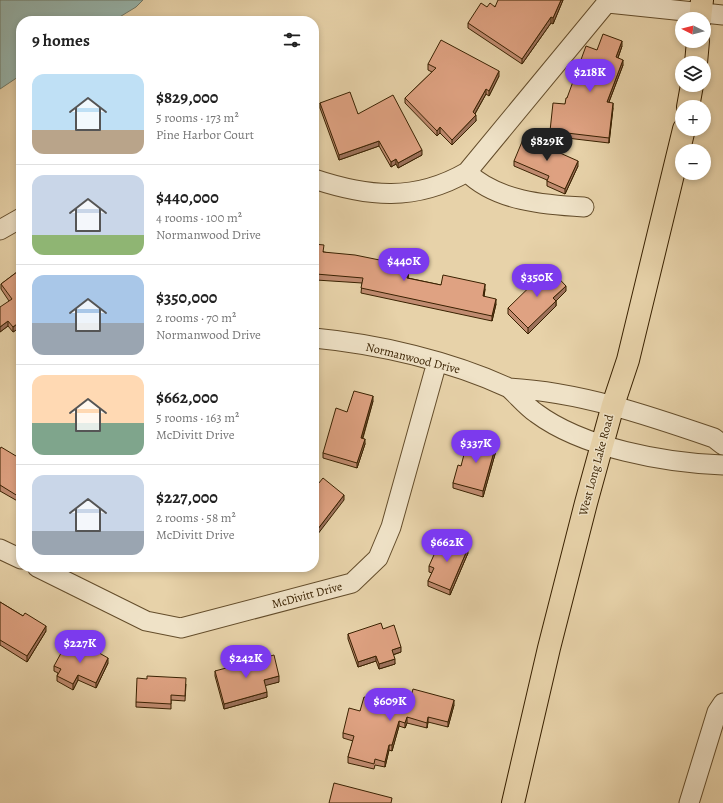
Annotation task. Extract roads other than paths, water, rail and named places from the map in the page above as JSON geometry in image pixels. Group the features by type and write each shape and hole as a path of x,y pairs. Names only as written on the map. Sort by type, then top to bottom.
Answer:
{"main road":[{"name":"West Long Lake Road","path":"513,803 549,648 612,405 628,360 682,136"}],"street":[{"path":"319,180 352,190 402,194 447,184 467,172 608,2 701,11 723,15"},
{"path":"467,172 477,182 514,198 551,206 584,207"},
{"path":"0,230 16,221"},
{"name":"Normanwood Drive","path":"319,339 342,341 437,362 490,379 509,388 536,413 576,436 631,453 705,464 723,464"},
{"name":"McDivitt Drive","path":"47,572 146,621 181,628 352,583 378,558 391,527 437,362"},
{"name":"Normanwood Drive","path":"509,388 543,390 612,405 714,438 723,445"},
{"path":"0,549 16,557"},
{"path":"689,803 717,712 723,703"}],"water":[{"path":"0,0 143,0 136,7 121,16 16,16 16,78 0,89"}]}
